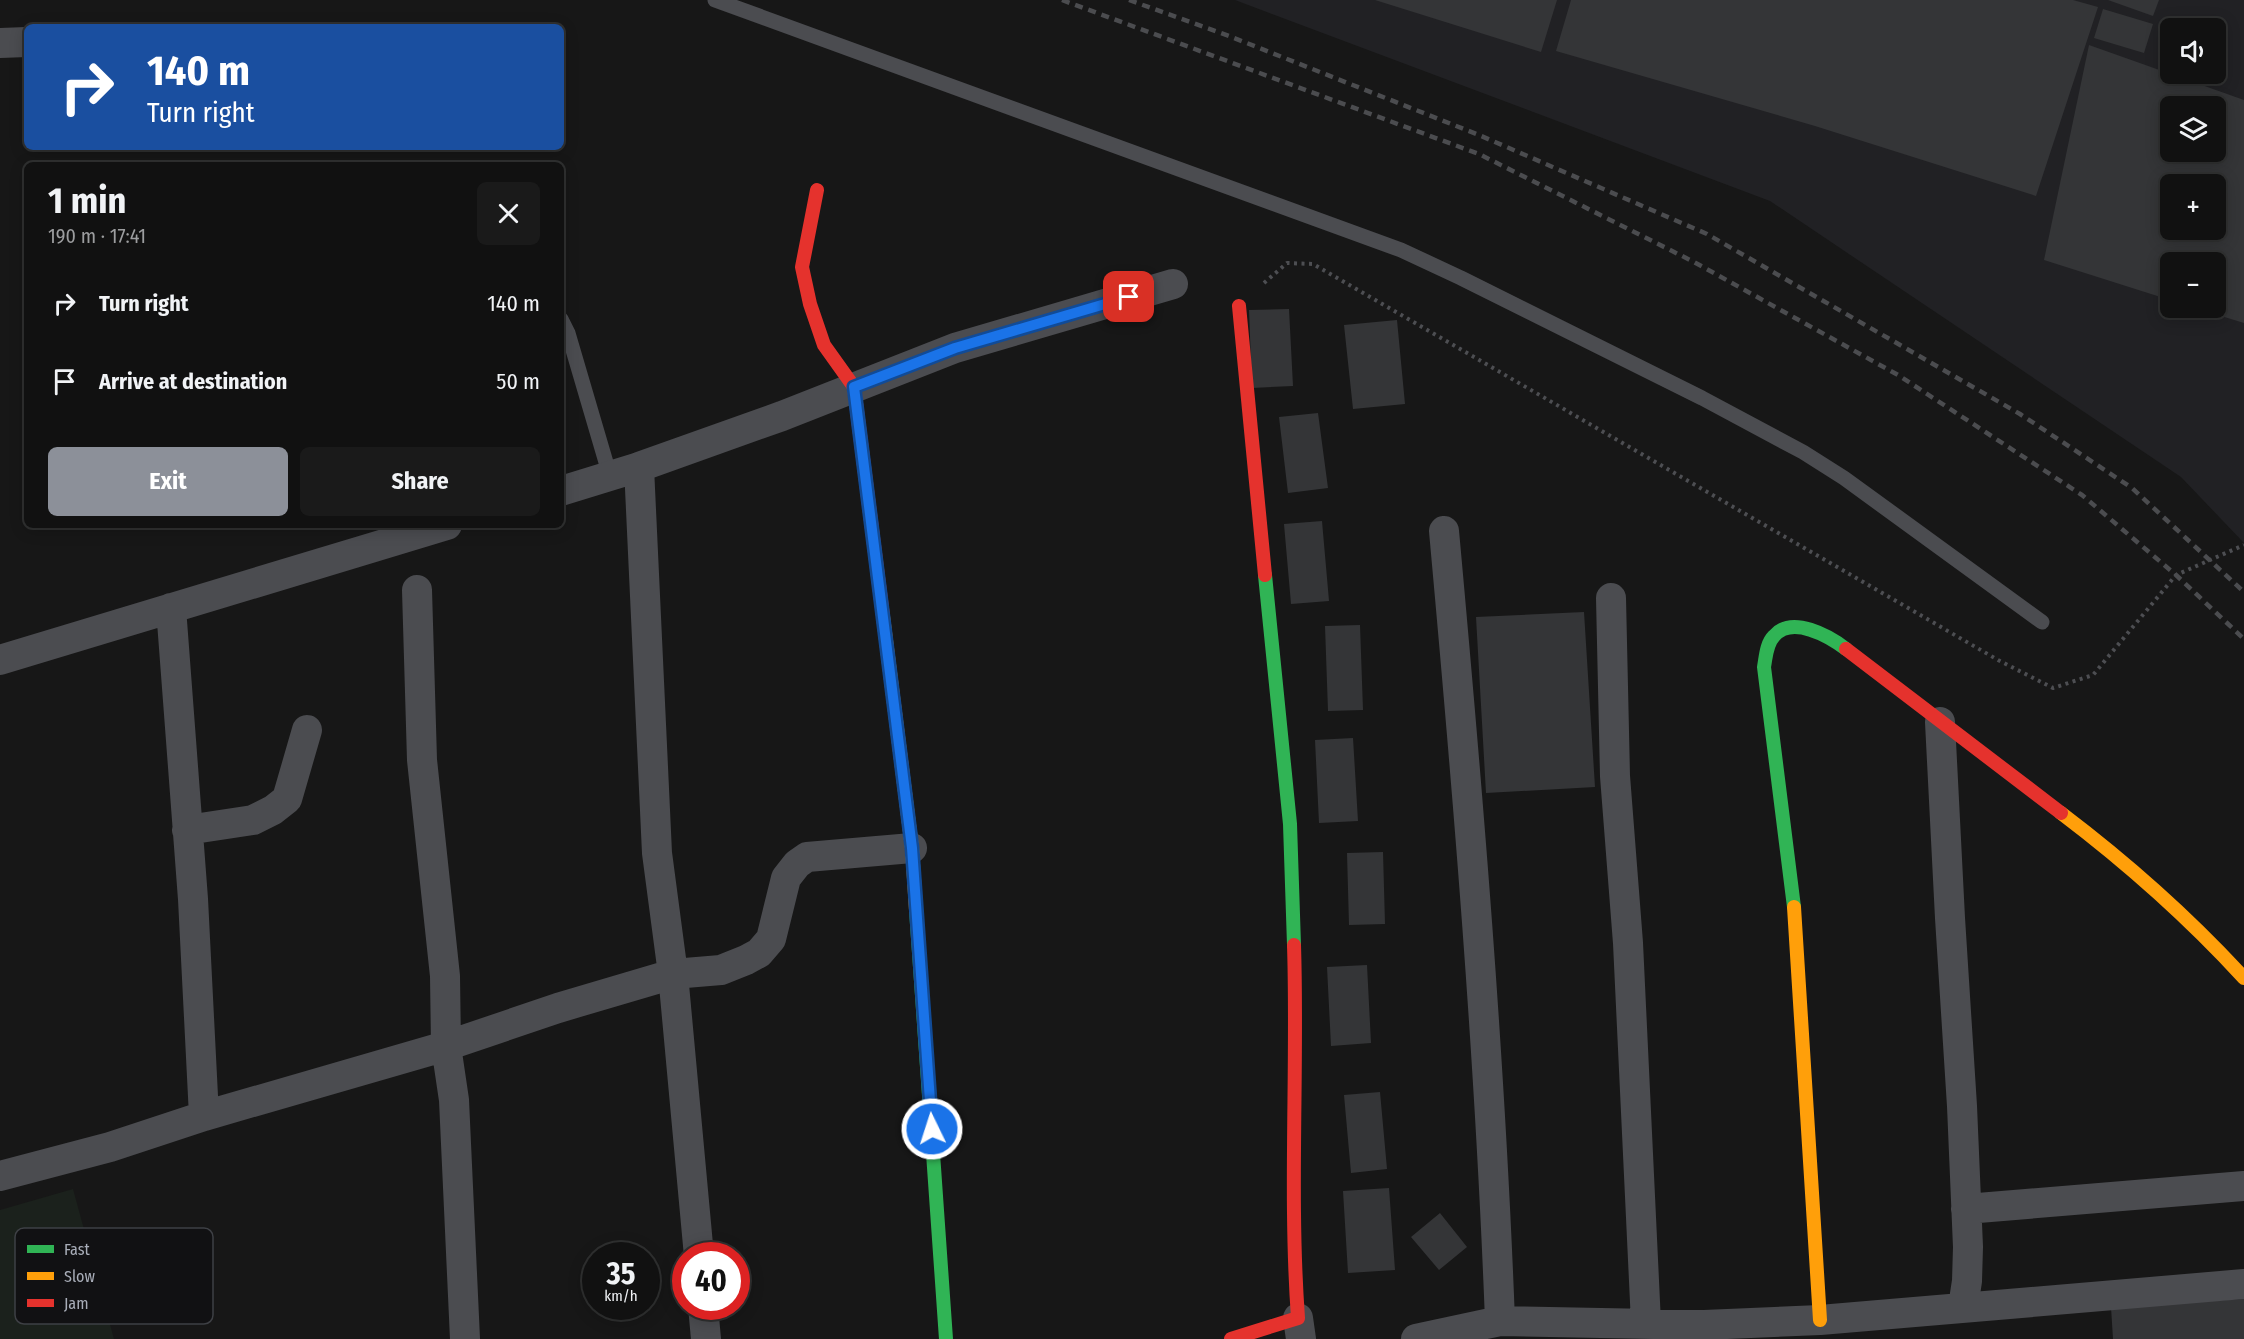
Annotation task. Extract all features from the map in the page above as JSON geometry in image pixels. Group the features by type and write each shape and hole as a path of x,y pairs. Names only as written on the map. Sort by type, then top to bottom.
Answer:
{"street":[{"path":"0,43 24,42"},
{"path":"817,190 802,267 810,304 824,345 854,387 912,848 946,1339"},
{"path":"564,490 639,467 782,416 955,348 1173,284"},
{"path":"1231,1339 1299,1328 1294,1264 1296,1010 1290,824 1239,306"},
{"path":"639,467 657,853 673,974 698,1242"},
{"path":"0,660 437,528"},
{"path":"1444,531 1468,805 1494,1158 1500,1321"},
{"path":"417,590 422,760 445,976 446,1046 454,1100 465,1339"},
{"path":"1611,598 1615,776 1628,943 1646,1323"},
{"path":"171,608 204,1116"},
{"path":"1820,1320 1796,923 1764,667 1765,654 1770,640 1779,631 1791,626 1806,627 1824,634 2098,840 2194,924 2244,978"},
{"path":"1940,722 1968,1247 1967,1281 1963,1307"},
{"path":"187,830 253,820 280,804 287,798 308,730"},
{"path":"0,1176 110,1147 204,1116 446,1046 558,1008 673,974 721,970 759,952 771,939 786,878 797,864 807,857 912,848"},
{"path":"1966,1209 2244,1186"},
{"path":"1416,1339 1500,1321 1704,1324 1820,1320 2244,1284"},
{"path":"704,1320 706,1339"}],"lane":[{"path":"715,0 1401,250 1461,278 1702,398 1803,452 1853,485 2043,622"},
{"path":"564,326 610,476"}],"path":[{"path":"1239,306 1287,263 1313,264 1998,660 2053,688 2093,675 2176,575 2244,545"}],"shaded area":[{"path":"1235,0 2244,0 2244,543 2181,477 1770,201"},
{"path":"73,1189 84,1228 15,1228 15,1324 110,1324 114,1339 0,1339 0,1210"}],"building":[{"path":"1375,0 1557,0 1541,52"},
{"path":"1571,0 2073,0 2098,7 2036,196 1815,126 1556,51"},
{"path":"2108,0 2159,0 2153,16"},
{"path":"2103,9 2153,24 2144,53 2094,38"},
{"path":"2089,45 2160,70 2160,84 2199,84 2244,100 2244,323 2226,317 2226,252 2160,252 2160,297 2044,260"},
{"path":"1289,309 1293,386 1252,388 1249,310"},
{"path":"1397,320 1405,404 1353,409 1344,325"},
{"path":"1318,413 1328,488 1288,493 1279,417"},
{"path":"1322,521 1329,601 1291,604 1284,524"},
{"path":"1584,612 1595,787 1486,793 1476,617"},
{"path":"1360,625 1363,710 1328,711 1325,626"},
{"path":"1353,738 1358,821 1319,823 1315,740"},
{"path":"1383,852 1385,924 1349,925 1347,853"},
{"path":"1367,965 1371,1043 1331,1046 1327,967"},
{"path":"1380,1092 1387,1169 1351,1173 1344,1095"},
{"path":"1389,1188 1395,1270 1348,1273 1343,1191"},
{"path":"1440,1213 1467,1247 1439,1270 1411,1237"},
{"path":"2244,1299 2244,1339 2113,1339 2111,1307"}],"railway":[{"path":"1062,0 1479,154 1694,262 1898,375 2082,495 2176,575 2244,639"},
{"path":"1129,0 1229,36 1479,135 1707,234 2020,414 2132,488 2244,592"}],"traffic: fast":[{"path":"1265,575 1290,824 1294,945"},
{"path":"1794,907 1764,667 1767,651 1774,636 1790,627 1810,630 1846,649"},
{"path":"916,910 946,1339"}],"traffic: slow":[{"path":"883,616 912,848 916,910"},
{"path":"2061,813 2156,891 2244,978"},
{"path":"1794,907 1820,1320"}],"traffic: jam":[{"path":"817,190 802,267 810,304 824,345 854,387 883,616"},
{"path":"1239,306 1265,575"},
{"path":"1846,649 2061,813"},
{"path":"1231,1339 1298,1318 1294,1225 1294,945"}],"route":[{"path":"932,1129 912,848 854,387 955,348 1129,297"}]}
